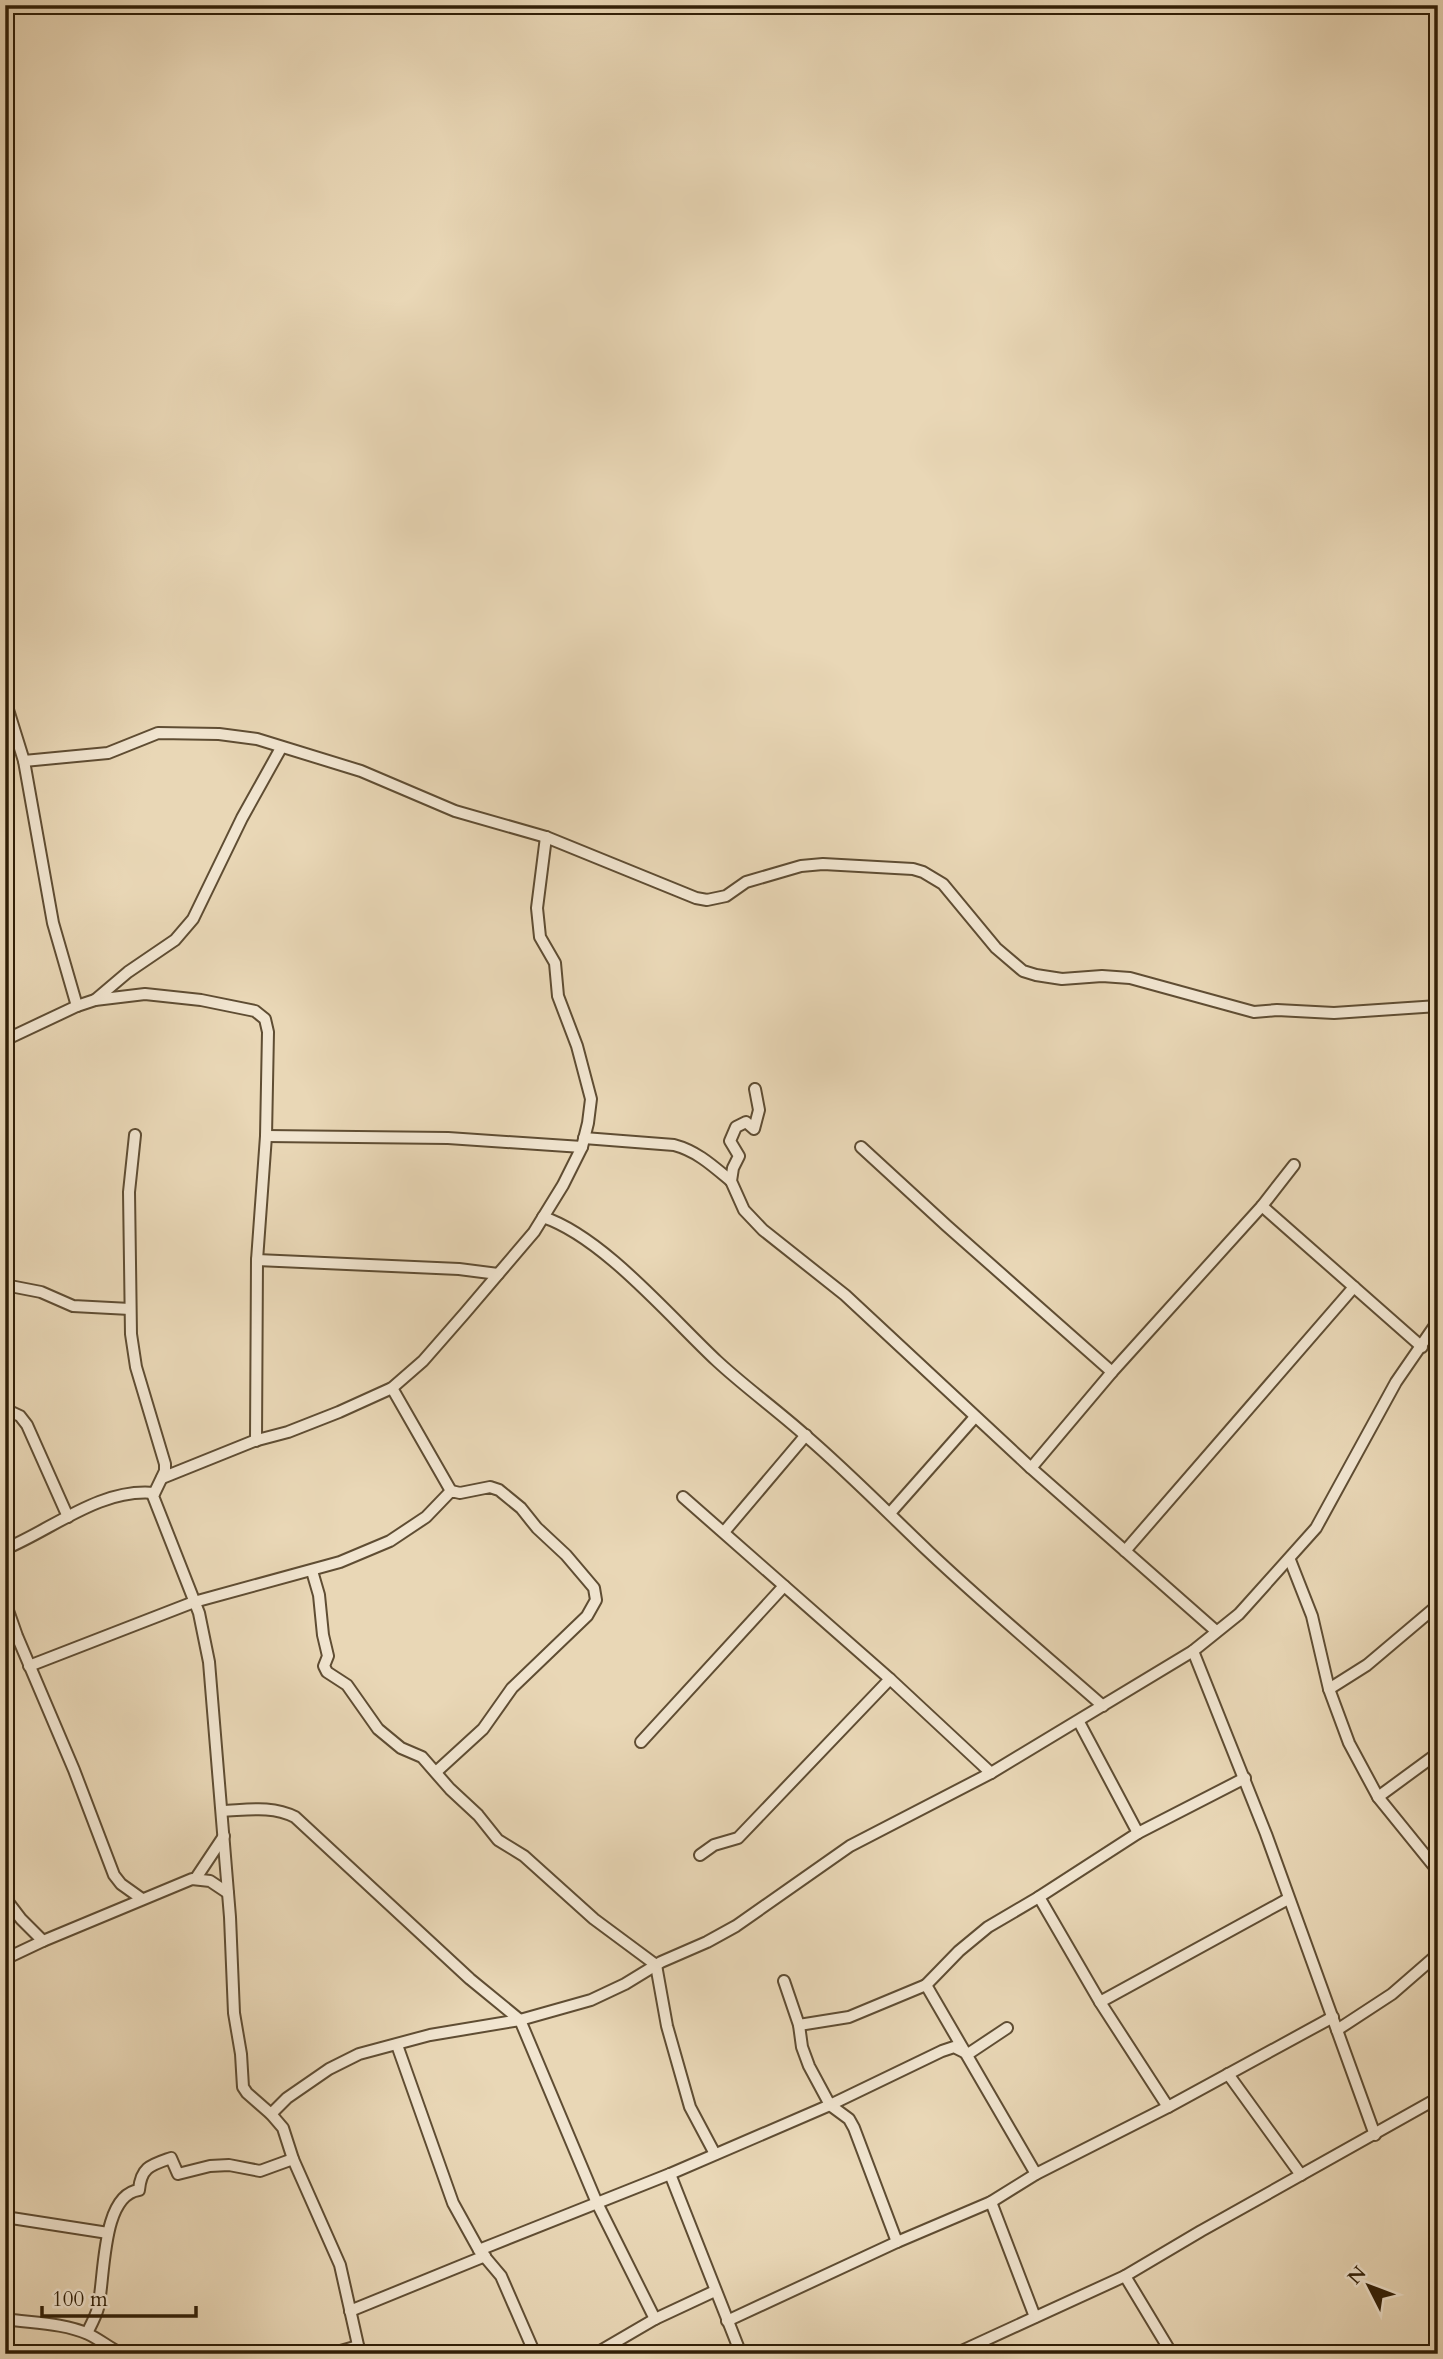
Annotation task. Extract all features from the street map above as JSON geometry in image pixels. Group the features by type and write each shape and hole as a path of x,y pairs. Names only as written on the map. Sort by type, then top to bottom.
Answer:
{"street":[{"path":"5,701 9,729 24,761 53,923 77,1006"},
{"path":"24,761 108,753 158,733 179,732 257,739 361,771 455,811 546,837 653,883 707,900 733,892 746,882 801,866 846,865 923,872 952,893 985,936 1012,963 1023,971 1036,975 1062,979 1102,976 1130,978 1254,1012 1277,1010 1334,1013 1438,1006"},
{"path":"95,1000 128,972 175,940 193,919 242,818 281,748"},
{"path":"162,1478 257,1441 288,1432 392,1388 423,1361 534,1232 563,1185 583,1142 591,1099 577,1046 558,996 555,963 540,937 538,926 537,908 546,837"},
{"path":"5,1040 95,1000 151,994 201,1000 256,1011 262,1015 268,1032 266,1136 257,1260 257,1441"},
{"path":"755,1089 759,1110 754,1129 746,1122 736,1127 730,1141 739,1156 733,1168 732,1181 744,1210 763,1230 845,1295 1031,1468 1216,1631"},
{"path":"135,1135 129,1192 131,1334 136,1367 165,1464 162,1478 154,1493 157,1507 194,1602 209,1662 224,1836 234,2013 243,2087 283,2128 293,2158 340,2265 359,2350 330,2354"},
{"path":"266,1136 674,1145 700,1155 732,1181"},
{"path":"5,1172 8,1146"},
{"path":"861,1147 1112,1372"},
{"path":"1031,1468 1112,1372 1262,1206 1294,1165"},
{"path":"1262,1206 1422,1347"},
{"path":"543,1217 561,1223 595,1247 642,1288 719,1363 806,1435 891,1512 929,1552 1103,1706"},
{"path":"257,1260 459,1269 498,1274"},
{"path":"5,1285 41,1292 73,1307 130,1309"},
{"path":"1125,1551 1354,1287"},
{"path":"271,2114 287,2098 330,2069 359,2054 430,2035 520,2021 591,2000 736,1926 850,1846 991,1773 1193,1651 1239,1614 1316,1528 1396,1382 1438,1321"},
{"path":"392,1388 451,1492"},
{"path":"5,1409 20,1416 27,1425 68,1517"},
{"path":"891,1512 975,1417"},
{"path":"724,1532 806,1435"},
{"path":"436,1772 483,1729 512,1688 587,1616 596,1600 594,1588 566,1555 537,1528 521,1508 499,1490 491,1487 460,1493 451,1492"},
{"path":"5,1549 111,1497 140,1491 154,1493"},
{"path":"29,1666 194,1602 312,1571 390,1541 426,1517 451,1492"},
{"path":"683,1497 890,1679 991,1773"},
{"path":"1290,1560 1312,1616 1329,1689 1349,1743 1378,1797 1438,1871"},
{"path":"312,1571 319,1595 328,1656 324,1666 327,1672 347,1685 382,1734 401,1748 422,1757 478,1815 498,1840 524,1857 594,1919 656,1965 667,2025 683,2085 690,2107 715,2154"},
{"path":"641,1742 784,1586"},
{"path":"5,1602 114,1875 127,1889 142,1899"},
{"path":"1329,1689 1367,1665 1438,1605"},
{"path":"1193,1651 1245,1778 1375,2135"},
{"path":"700,1855 714,1845 738,1838 890,1679"},
{"path":"1079,1722 1138,1833"},
{"path":"1378,1797 1438,1753"},
{"path":"799,2025 849,2017 926,1985 959,1951 988,1927 1040,1897 1138,1833 1245,1778"},
{"path":"222,1811 268,1809 284,1811 295,1817 470,1979 520,2021 597,2203 655,2319"},
{"path":"196,1878 224,1836"},
{"path":"5,1959 196,1878 210,1881 228,1893"},
{"path":"1040,1897 1100,2002 1168,2107"},
{"path":"5,1898 43,1941"},
{"path":"1100,2002 1288,1899"},
{"path":"1337,2030 1392,1994 1438,1954"},
{"path":"784,1981 809,2066 830,2105 849,2119 854,2128 897,2242"},
{"path":"926,1985 1036,2174"},
{"path":"727,2321 990,2202 1036,2174 1168,2107 1333,2017"},
{"path":"968,2054 1007,2028"},
{"path":"397,2045 453,2203 482,2253 500,2276 535,2354"},
{"path":"350,2311 830,2105 942,2051 954,2048 968,2054"},
{"path":"1228,2074 1301,2175"},
{"path":"956,2354 1125,2276 1438,2098"},
{"path":"87,2333 98,2309 108,2233 120,2201 126,2193 139,2190 141,2176 150,2166 171,2158 178,2174 210,2166 229,2165 260,2171 293,2158"},
{"path":"670,2174 741,2354"},
{"path":"990,2202 1035,2317"},
{"path":"5,2217 108,2233"},
{"path":"1125,2276 1172,2354"},
{"path":"595,2354 655,2319 715,2291"},
{"path":"5,2319 87,2333 123,2354"}]}
